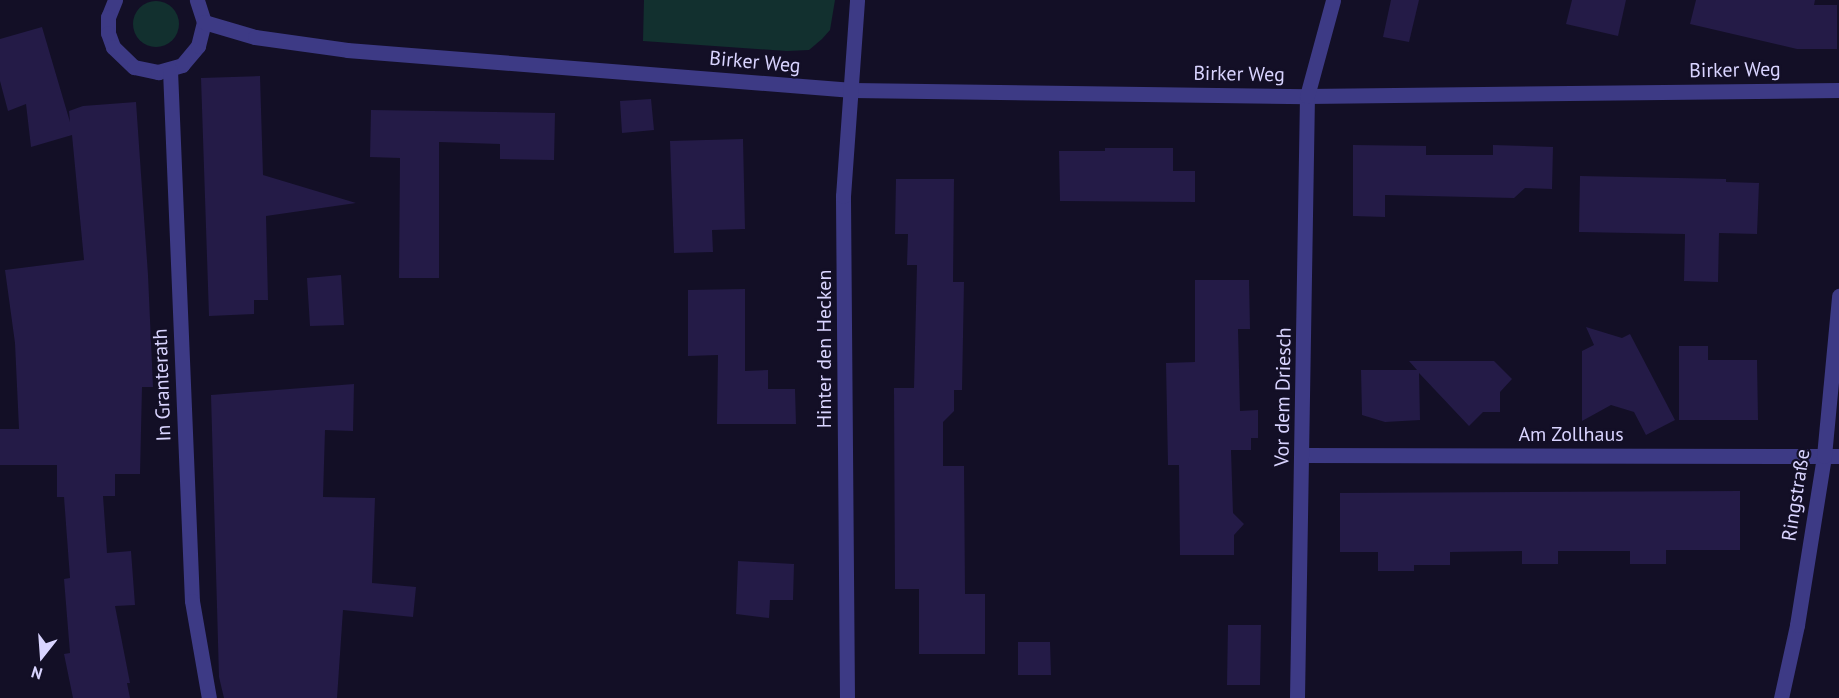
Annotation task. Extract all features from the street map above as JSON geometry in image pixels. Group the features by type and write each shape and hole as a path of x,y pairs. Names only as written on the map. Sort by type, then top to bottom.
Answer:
{"street":[{"path":"110,1 108,33 113,47 122,58 146,71 171,70 182,64 198,46 204,22 197,0"},
{"name":"Hinter den Hecken","path":"848,698 843,196 857,0"},
{"name":"Birker Weg","path":"1307,96 1333,0"},
{"name":"Birker Weg","path":"204,22 255,37 347,50 852,90 1307,96 1839,90"},
{"name":"In Granterath","path":"171,70 192,601 209,698"},
{"name":"Vor dem Driesch","path":"1297,698 1303,455 1307,96"},
{"name":"Ringstraße","path":"1781,698 1831,456 1839,296"},
{"name":"Am Zollhaus","path":"1303,455 1831,456"}],"green space":[{"path":"644,0 835,0 830,30 822,39 809,50 787,51 643,41"},
{"path":"156,1 172,8 179,24 172,40 156,47 140,40 133,24 140,8"}],"building":[{"path":"1391,0 1419,0 1409,42 1383,37"},
{"path":"1572,0 1626,0 1618,36 1566,24"},
{"path":"1696,0 1815,0 1814,5 1837,5 1837,49 1797,49 1690,24"},
{"path":"42,27 70,122 69,111 83,106 136,102 153,387 142,387 140,474 115,474 115,496 103,496 107,553 131,551 135,605 115,606 130,683 127,683 130,698 73,698 64,654 70,653 64,579 70,578 64,497 57,497 57,465 0,465 0,429 19,429 15,343 5,270 84,260 72,135 31,147 26,104 8,111 0,81 0,39"},
{"path":"260,76 263,175 356,203 266,216 268,300 254,300 254,314 209,316 201,78"},
{"path":"651,99 654,130 622,133 620,101"},
{"path":"371,110 555,113 554,160 500,159 500,144 439,142 439,278 399,278 400,158 370,157"},
{"path":"743,139 745,229 712,230 713,252 674,253 670,141"},
{"path":"1353,145 1426,146 1426,155 1493,155 1493,145 1553,147 1552,189 1525,188 1514,198 1385,195 1385,217 1353,216"},
{"path":"1105,148 1173,148 1173,171 1195,171 1195,202 1060,201 1059,151 1105,151"},
{"path":"1580,176 1726,179 1726,182 1759,183 1757,234 1719,233 1718,282 1684,281 1685,234 1579,232"},
{"path":"896,179 954,179 953,282 964,282 962,390 954,390 954,411 943,422 943,466 964,466 965,594 985,594 985,654 919,654 919,589 895,589 894,388 914,388 917,265 907,265 908,234 895,234"},
{"path":"341,275 344,325 310,326 307,278"},
{"path":"1195,280 1249,280 1250,329 1238,329 1240,411 1258,410 1258,438 1251,438 1251,450 1231,450 1233,513 1244,524 1234,535 1234,555 1180,555 1179,465 1168,465 1166,363 1195,362"},
{"path":"745,289 745,371 768,370 768,389 795,389 796,424 717,424 718,355 688,356 688,290"},
{"path":"1586,327 1622,338 1630,334 1675,420 1646,435 1634,412 1611,405 1582,421 1582,351 1594,345"},
{"path":"1679,346 1708,346 1708,360 1757,360 1758,420 1679,420"},
{"path":"1409,361 1494,361 1512,379 1500,392 1500,412 1483,412 1469,426 1419,373 1420,420 1385,422 1362,415 1361,370 1417,370"},
{"path":"354,384 353,431 325,430 323,497 375,498 372,583 416,587 413,617 343,610 337,698 224,698 219,677 211,395"},
{"path":"1740,491 1740,550 1666,550 1666,564 1630,564 1630,551 1558,551 1558,564 1522,564 1522,551 1450,552 1450,565 1414,565 1414,571 1378,571 1378,552 1340,552 1340,493"},
{"path":"738,561 794,564 793,600 770,600 769,618 736,614"},
{"path":"1228,625 1261,625 1260,685 1227,685"},
{"path":"1018,642 1050,642 1051,675 1018,675"}]}
